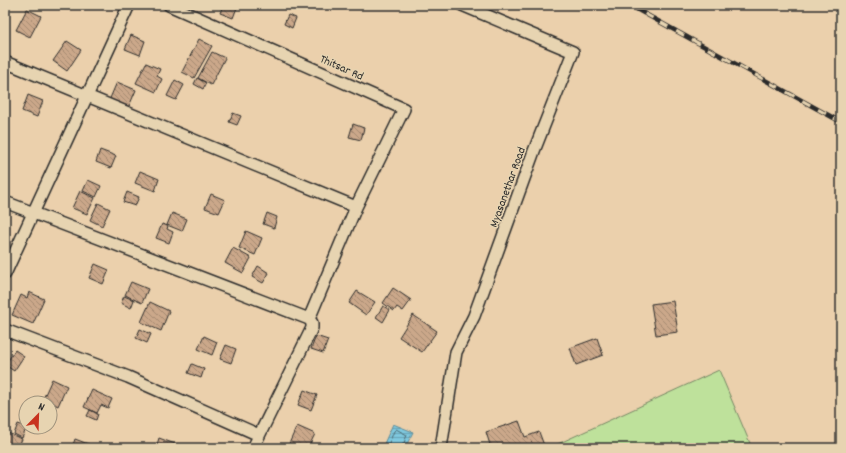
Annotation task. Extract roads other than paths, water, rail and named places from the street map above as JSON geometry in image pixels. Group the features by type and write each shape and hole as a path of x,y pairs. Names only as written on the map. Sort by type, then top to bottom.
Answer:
{"street":[{"path":"5,274 129,5"},
{"name":"Thitsar Rd","path":"169,5 404,109 356,207"},
{"name":"Myasanethar Road","path":"441,448 456,352 474,316 534,151 573,52 462,5"},
{"path":"5,62 356,207 309,319"},
{"path":"5,202 309,319 312,323 312,328 253,448"},
{"path":"5,330 128,378 259,435"}],"water":[{"path":"393,424 413,432 405,448 382,448"}],"railway":[{"path":"629,5 841,122"}]}
